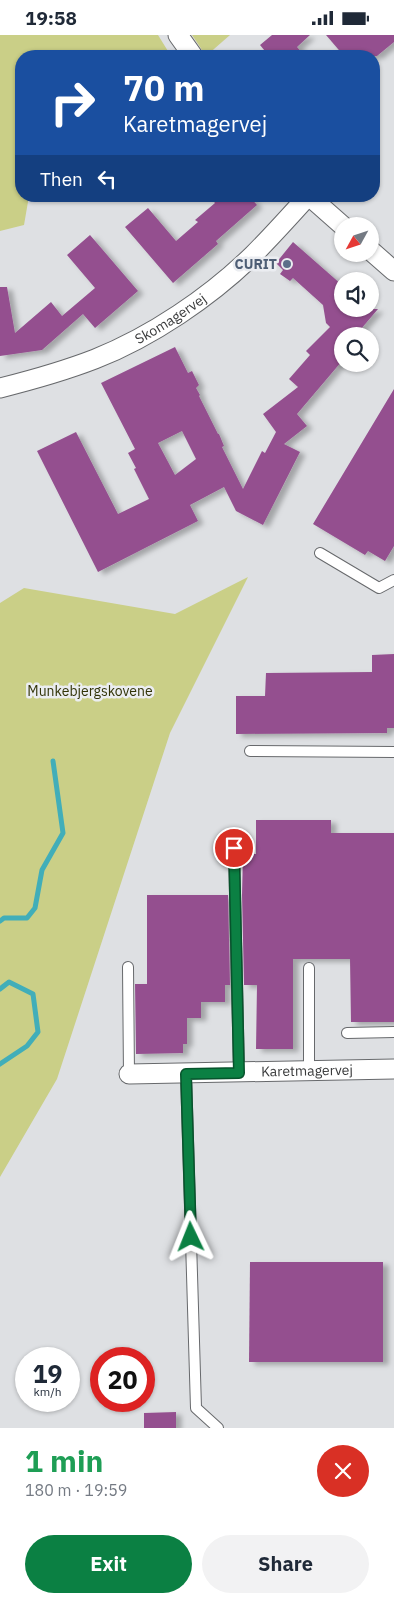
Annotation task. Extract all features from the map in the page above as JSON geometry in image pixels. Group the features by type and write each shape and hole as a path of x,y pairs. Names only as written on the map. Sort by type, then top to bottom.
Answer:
{"street":[{"path":"178,35 189,50"},
{"name":"Skomagervej","path":"0,389 97,359 159,327 186,310 246,261 302,202"},
{"path":"315,202 334,218"},
{"path":"379,258 394,271"},
{"name":"Karetmagervej","path":"128,1074 394,1069"}],"lane":[{"path":"320,553 379,588 394,580"},
{"path":"250,751 394,752"},
{"path":"234,848 239,1073"},
{"path":"128,967 128,1074"},
{"path":"309,968 309,1071"},
{"path":"346,1033 394,1032"},
{"path":"186,1074 196,1408 218,1428"}],"green space":[{"path":"0,35 158,35 167,50 15,50 15,202 28,202 24,225 0,231"},
{"path":"192,35 230,35 213,50 202,50"},
{"name":"Munkebjergskovene","path":"248,577 170,733 57,1079 0,1177 0,603 24,588 175,614"}],"building":[{"path":"272,35 310,35 297,47 300,50 264,50 260,45"},
{"path":"326,35 394,35 394,42 380,54 380,50 339,50"},
{"path":"254,202 257,205 216,241 218,244 173,283 125,227 148,208 176,241 198,222 195,220 215,203"},
{"path":"90,235 138,291 95,328 83,314 42,350 0,356 0,287 7,287 15,333 51,302 62,316 95,288 67,255"},
{"path":"293,242 334,278 334,317 371,317 363,327 334,327 334,370 297,414 307,426 284,444 300,452 263,525 236,511 224,487 190,505 198,521 98,572 37,451 76,432 118,514 149,499 128,453 135,449 101,383 175,347 188,373 192,371 199,385 196,388 199,396 219,434 224,446 222,447 243,489 262,451 265,453 276,432 263,414 298,387 289,379 310,355 306,351 330,327 326,323 323,305 293,278 290,281 280,274 283,270 276,263","holes":["182,431 196,459 175,475 158,443"]},
{"path":"394,389 394,546 385,561 368,551 365,555 313,524"},
{"path":"394,654 394,728 387,728 387,733 236,734 236,696 265,696 266,673 372,672 372,655"},
{"path":"256,820 331,820 331,833 394,833 394,1022 351,1022 350,959 293,959 293,1049 256,1049 257,985 244,985 242,895 243,854 256,854"},
{"path":"147,895 228,895 230,985 225,985 225,1002 201,1002 201,1018 187,1018 187,1044 183,1044 183,1053 136,1054 135,984 147,984"},
{"path":"250,1262 383,1262 383,1362 249,1362"},
{"path":"176,1412 176,1428 144,1428 144,1413"}],"waterway":[{"path":"0,921 4,918 27,918 35,908 42,870 63,833 53,761"},
{"path":"0,989 9,982 33,994 38,1032 27,1046 0,1064"}],"place":[{"name":"CURIT","path":"287,264"}],"route":[{"path":"191,1237 186,1074 239,1073 234,848"}]}
